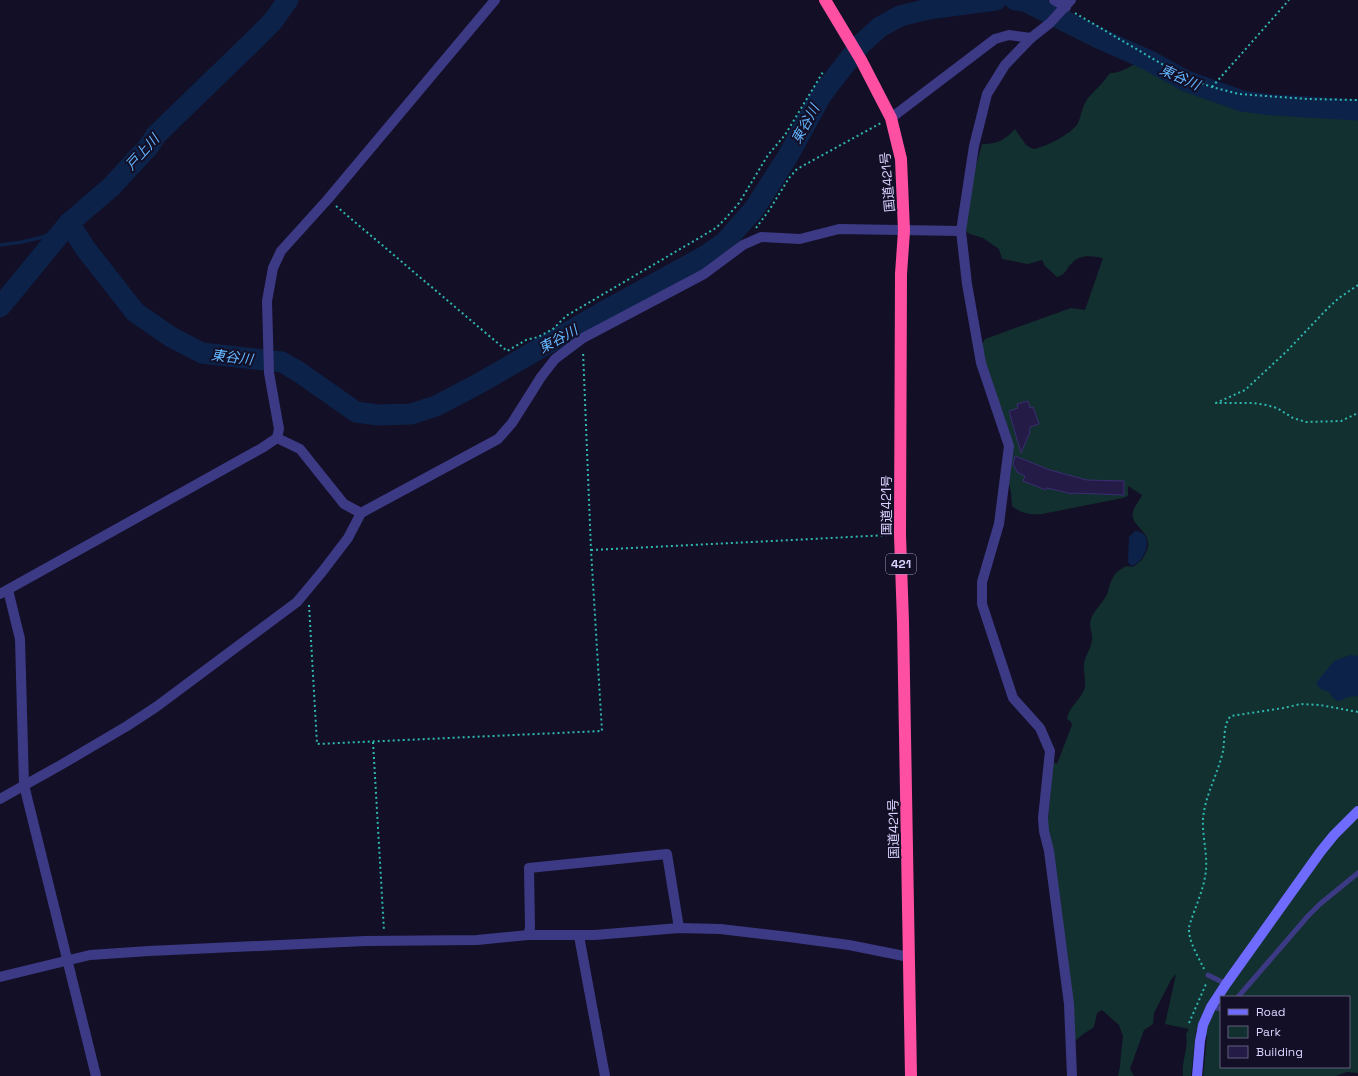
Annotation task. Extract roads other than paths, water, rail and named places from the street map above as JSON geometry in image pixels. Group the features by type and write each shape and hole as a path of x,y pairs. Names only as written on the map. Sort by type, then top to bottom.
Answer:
{"highway":[{"name":"国道421号","path":"825,0 850,44 861,60 891,118 901,159 904,231 901,281 900,534 903,622 911,1076"}],"street":[{"path":"96,1076 24,785 20,638 4,592 262,448 277,438 279,429 269,373 268,351 267,301 273,268 282,251 328,199 495,0"},
{"path":"1054,0 1066,6 1050,23 1031,38 1005,65 987,94 974,146 961,231 966,284 982,363 1009,446 999,524 982,582 982,604 1013,698 1040,728 1050,751 1043,818 1044,831 1049,851 1069,1004 1072,1076"},
{"path":"891,118 995,39 1010,35 1031,38"},
{"path":"0,799 93,746 156,707 297,602 348,538 361,512 498,439 512,423 541,377 555,359 583,338 704,274 743,245 761,237 800,239 838,229 961,231"},
{"path":"277,438 300,449 344,504 361,512"},
{"path":"1221,996 1226,984 1321,851 1334,835 1358,811"},
{"path":"528,935 530,928 529,868 667,854 679,928"},
{"path":"0,977 90,955 385,941 477,940 528,935 557,934 594,936 679,928 720,929 790,937 849,945 909,957"},
{"path":"579,936 605,1076"},
{"path":"1197,1076 1200,1041 1204,1025 1216,1008 1220,998"}],"lane":[{"path":"1239,996 1308,916 1320,904 1358,873"},
{"path":"1208,975 1226,984"}],"water":[{"path":"1135,531 1145,536 1147,542 1141,559 1136,564 1131,566 1128,562 1129,537"},
{"path":"1350,655 1358,656 1358,696 1348,697 1337,701 1329,692 1320,689 1316,683 1334,661"}],"waterway":[{"name":"戸上川","path":"0,307 69,223 111,187 149,146 156,135 273,21 288,0"},
{"name":"東谷川","path":"69,223 85,248 135,312 171,337 202,353 282,362 299,372 356,412 378,415 411,414 436,406 478,384 601,313 705,256 725,242 754,209 788,156 822,94 861,44 880,27 900,16 928,9 996,0"},
{"name":"東谷川","path":"1015,0 1025,1 1105,41 1148,60 1186,81 1242,101 1272,105 1358,110"},
{"path":"0,245 43,237 69,223"}]}
